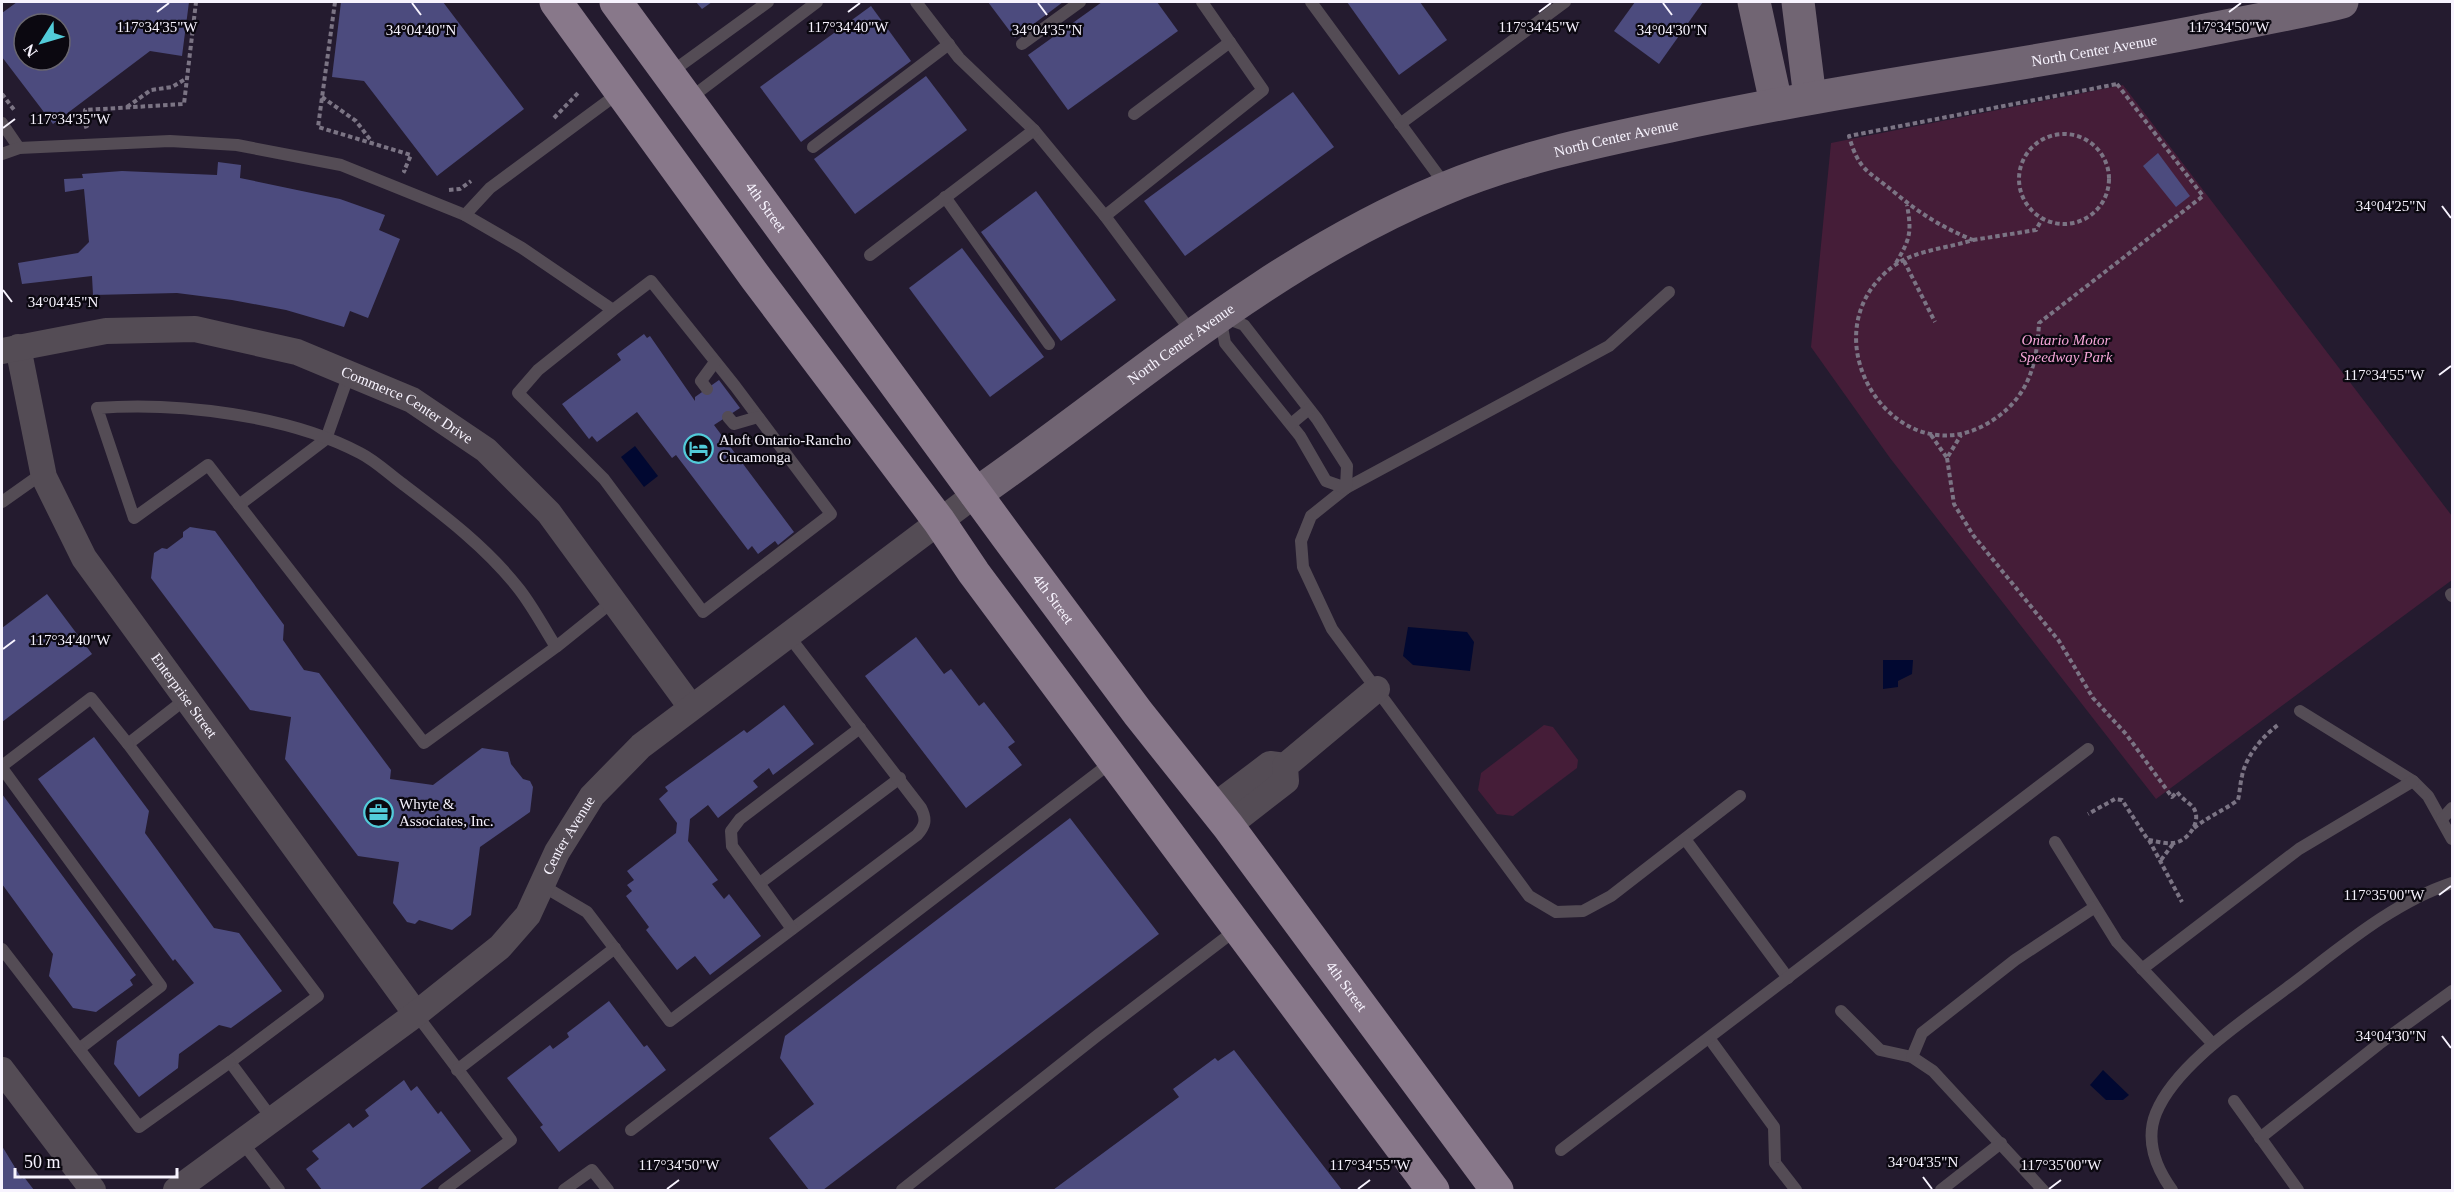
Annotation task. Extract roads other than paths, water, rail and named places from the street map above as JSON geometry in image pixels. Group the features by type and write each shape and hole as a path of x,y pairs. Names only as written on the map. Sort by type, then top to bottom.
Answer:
{"main road":[{"path":"556,2 756,278 939,521 974,573 1433,1191"},
{"name":"4th Street","path":"616,2 1138,713 1220,816 1497,1191"}],"street":[{"path":"1754,2 1776,103"},
{"path":"1798,2 1810,98"},
{"name":"North Center Avenue","path":"976,494 1206,325 1320,250 1447,187 1552,153 1776,103 2077,55 2342,2"},
{"name":"Commerce Center Drive","path":"10,349 106,331 195,329 297,352 412,400 486,450 549,513 691,707"},
{"name":"Enterprise Street","path":"10,349 43,473 84,558 416,1014"},
{"name":"Center Avenue","path":"176,1191 416,1014 500,947 528,915 557,852 592,796 641,746 976,494"},
{"path":"1220,816 1286,781 1285,766 1377,689"},
{"path":"2,1073 93,1191"}],"lane":[{"path":"669,74 768,2"},
{"path":"688,100 817,2"},
{"path":"916,2 959,58 1034,130 1105,216 1225,343 1290,424 1326,481 1346,488"},
{"path":"1022,44 1080,2"},
{"path":"1105,216 1263,90 1202,2"},
{"path":"1311,2 1447,187"},
{"path":"1400,124 1564,2"},
{"path":"1134,114 1230,42"},
{"path":"813,147 949,44"},
{"path":"465,215 490,188 621,91"},
{"path":"2,123 19,148"},
{"path":"870,255 1034,130"},
{"path":"2,154 19,148 170,141 237,145 341,165 465,215 522,248 613,310"},
{"path":"945,197 1049,344"},
{"path":"651,281 715,362 831,514 703,612 604,479 518,393 537,370 651,281"},
{"path":"1669,292 1609,346 1346,488 1311,516 1301,541 1303,567 1332,629 1529,896 1556,912 1583,911 1611,896 1740,796"},
{"path":"1206,325 1244,325 1309,409 1347,466 1346,488"},
{"path":"707,389 701,381 715,362"},
{"path":"239,505 326,439 349,374"},
{"path":"556,647 519,589 450,519 361,453 326,439 252,416 132,405 97,408 134,519 208,465 424,742 556,647 612,602"},
{"path":"1290,424 1309,409"},
{"path":"728,417 734,424 758,417"},
{"path":"2,502 43,473"},
{"path":"543,886 587,912 670,1021 924,827 925,816 900,778 788,636"},
{"path":"2,949 139,1127 318,996 91,698 2,767 161,986 79,1049"},
{"path":"128,744 187,698"},
{"path":"2300,711 2413,782 2428,796 2452,839"},
{"path":"792,929 732,846 731,831 740,819 860,728"},
{"path":"1562,1150 2088,749"},
{"path":"631,1130 1114,761"},
{"path":"760,883 900,778"},
{"path":"2142,969 2299,849 2413,782"},
{"path":"2442,819 2452,808"},
{"path":"1684,839 1788,978"},
{"path":"2055,843 2117,942 2213,1044"},
{"path":"2172,1191 2154,1156 2151,1134 2156,1114 2166,1094 2213,1044 2381,920 2420,897 2452,883"},
{"path":"1912,1057 1922,1033 2015,960 2095,907"},
{"path":"902,1191 1098,1035 1238,928"},
{"path":"457,1070 615,948"},
{"path":"2260,1138 2379,1044 2452,991"},
{"path":"1840,1011 1880,1050 1912,1057 1933,1071 2043,1191"},
{"path":"416,1014 511,1140 444,1191"},
{"path":"1709,1038 1774,1126 1775,1162 1796,1191"},
{"path":"230,1062 273,1120"},
{"path":"2234,1101 2298,1191"},
{"path":"243,1143 279,1191"},
{"path":"1941,1191 2001,1143"},
{"path":"564,1191 592,1170 608,1191"}],"water":[{"path":"635,446 658,476 644,487 621,457"},
{"path":"1408,627 1467,632 1474,642 1470,671 1413,665 1403,656"},
{"path":"1883,660 1913,660 1912,674 1898,681 1898,687 1883,689"},
{"path":"2103,1070 2129,1095 2123,1100 2106,1100 2090,1085"}],"place":[{"name":"Aloft Ontario-Rancho Cucamonga","path":"698,449"},
{"name":"Whyte & Associates, Inc.","path":"378,813"}],"park label":[{"name":"Ontario Motor Speedway Park","path":"2066,348"}]}
